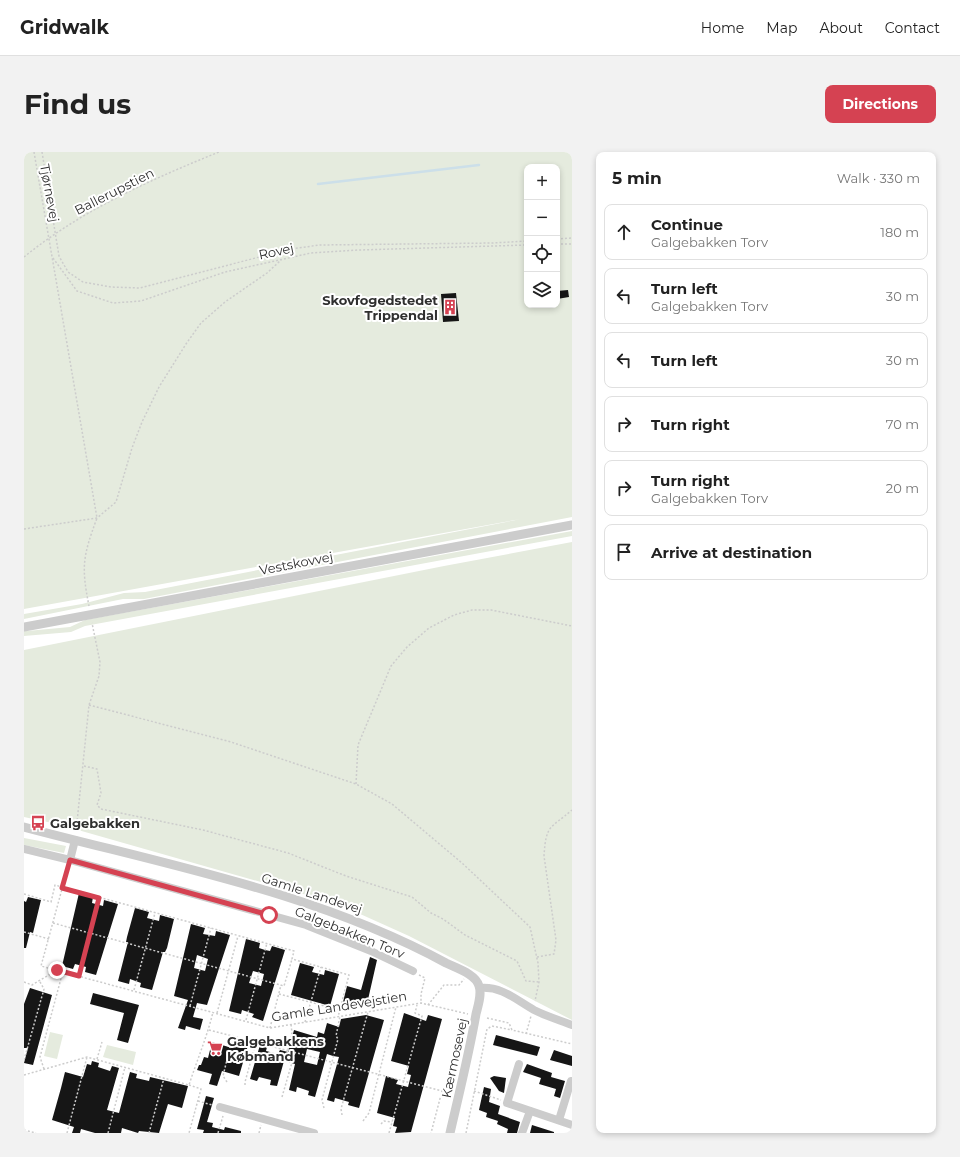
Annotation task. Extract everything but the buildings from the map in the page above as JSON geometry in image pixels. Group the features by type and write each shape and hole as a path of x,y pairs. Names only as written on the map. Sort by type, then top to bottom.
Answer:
{"street":[{"name":"Vestskovvej","path":"24,627 572,525"},
{"name":"Gamle Landevej","path":"24,827 231,881 321,907 377,928 475,979 480,988"},
{"path":"70,860 75,840"},
{"name":"Galgebakken Torv","path":"24,849 70,860 306,925 371,951 413,971"},
{"path":"480,988 495,988 533,1009 572,1025"},
{"name":"Kærmosevej","path":"450,1133 472,1038 480,988"},
{"path":"519,1064 507,1103 572,1124"},
{"path":"559,1120 571,1081"},
{"path":"223,1107 314,1133"},
{"path":"522,1133 530,1111"}],"path":[{"name":"Tjørnevej","path":"34,152 97,518"},
{"path":"42,152 59,256 68,272 83,282 111,287 140,288 290,249 320,245 493,243 524,241"},
{"name":"Ballerupstien","path":"24,258 48,238 102,205 219,152"},
{"path":"560,239 572,238"},
{"path":"560,244 572,244"},
{"name":"Rovej","path":"53,258 77,291 113,303 141,301 225,272 311,253 359,250 524,245"},
{"path":"89,608 84,580 83,565 85,550 97,518 116,502 132,448 142,422 159,387 201,323 225,302 267,273 282,259"},
{"path":"24,529 97,518"},
{"path":"356,784 358,745 391,666 407,647 429,628 454,615 472,610 491,610 572,626"},
{"path":"75,840 84,766 89,705 99,676 100,662 91,621"},
{"path":"89,705 231,742 356,784 392,804 462,863 530,927 537,957 539,982 526,1034"},
{"path":"84,766 97,769 102,793 96,805 102,809 245,840 288,852 346,876 412,897 431,913 443,918 465,935 517,961 526,981 539,982"},
{"path":"537,957 554,954 556,940 544,856 545,844 550,826 572,810"},
{"path":"70,860 41,966 213,1012 209,1030 189,1085"},
{"path":"24,894 51,902 55,886 294,951 284,986 53,923"},
{"path":"79,976 99,898"},
{"path":"134,990 155,913"},
{"path":"190,1006 211,928"},
{"path":"24,932 49,939"},
{"path":"217,1013 238,936"},
{"path":"246,1021 267,943"},
{"path":"292,959 350,975 340,1010 336,1036 338,1039 322,1100 324,1108"},
{"path":"305,1022 320,966"},
{"path":"24,982 32,984 57,970"},
{"path":"44,1069 40,1057 63,971"},
{"path":"413,971 425,978 420,994 420,1003"},
{"path":"428,1005 442,987 446,984 461,984 466,974"},
{"path":"24,1060 44,989 39,980"},
{"path":"270,1028 281,985"},
{"path":"279,994 340,1010"},
{"name":"Gamle Landevejstien","path":"213,1012 270,1028 420,1003 468,1014"},
{"path":"389,1133 422,1016 415,1013 417,1004"},
{"path":"363,1121 369,1113 396,1007"},
{"path":"342,1115 341,1109 368,1012"},
{"path":"487,1018 509,1023 512,1030"},
{"path":"288,1050 292,1032 291,1024"},
{"path":"466,1133 487,1029 492,1026 572,1044"},
{"path":"209,1030 233,1035 442,1091 431,1133"},
{"path":"227,1082 222,1076 233,1035"},
{"path":"97,1059 102,1042"},
{"path":"245,1085 244,1082 256,1042"},
{"path":"282,1097 295,1052"},
{"path":"67,1133 87,1057"},
{"path":"24,1075 87,1057 201,1089 189,1133"},
{"path":"108,1133 125,1067"},
{"path":"149,1133 164,1078"},
{"path":"474,1091 507,1102"},
{"path":"198,1101 223,1107 218,1133"},
{"path":"381,1124 384,1121 392,1122"},
{"path":"24,1130 36,1133"}],"shaded area":[{"path":"24,152 572,152 572,517 144,599 123,599 24,619 24,614 82,604 124,593 145,592 521,519 24,609"},
{"path":"572,531 572,536 85,626 71,632 24,636 24,631 70,627 85,620"},
{"path":"572,542 572,1020 409,936 338,904 57,824 24,817 24,650 444,566"},
{"path":"24,838 66,846 64,853 24,845"},
{"path":"50,1032 63,1035 57,1059 44,1056"},
{"path":"107,1045 136,1052 133,1065 103,1057"}],"waterway":[{"path":"318,184 479,165"}],"place":[{"name":"Skovfogedstedet Trippendal","path":"450,307"},
{"name":"Galgebakken","path":"38,823"},
{"name":"Galgebakkens Købmand","path":"215,1048"}],"route":[{"path":"57,970 79,976 99,898 62,888 70,860 269,915"}]}
